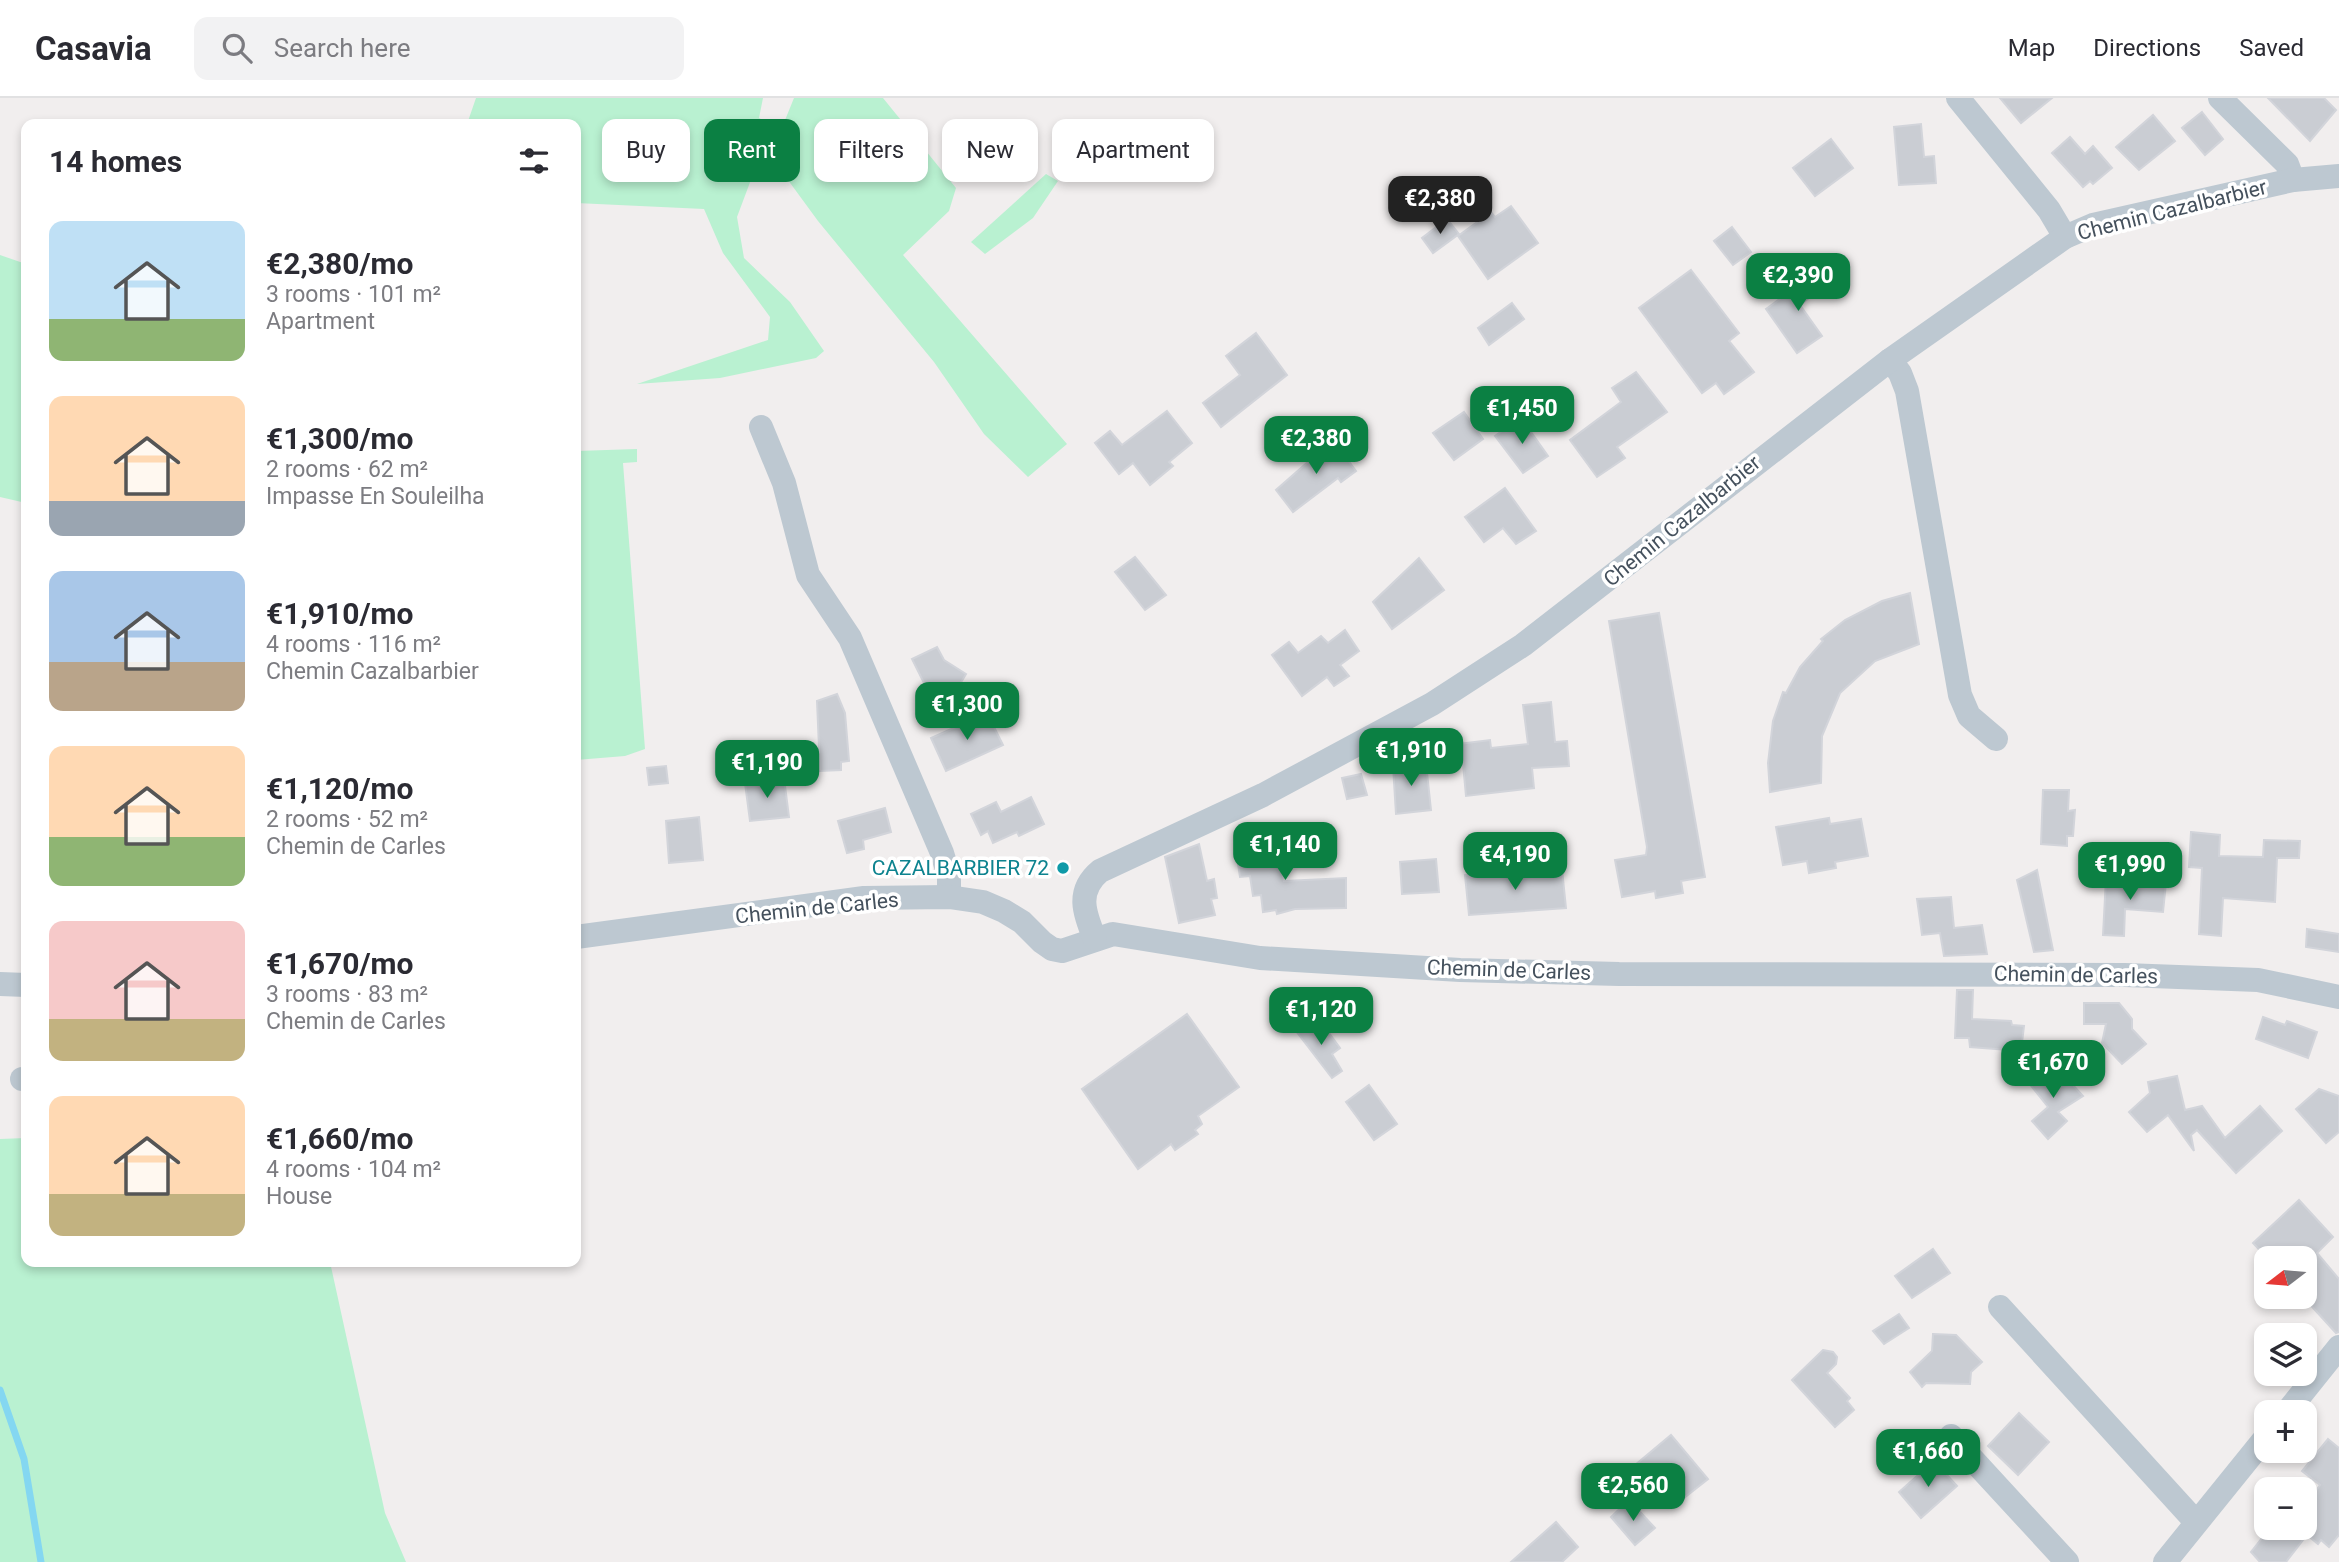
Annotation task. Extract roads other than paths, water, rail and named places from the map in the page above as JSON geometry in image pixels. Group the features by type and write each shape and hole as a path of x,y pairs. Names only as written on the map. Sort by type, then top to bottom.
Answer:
{"street":[{"path":"1958,98 2049,210 2065,237"},
{"path":"2220,98 2287,164 2293,180"},
{"name":"Chemin Cazalbarbier","path":"1095,939 1083,900 1087,881 1100,871 1263,795 1432,704 1542,630 1706,500 1890,360 2065,237 2093,225 2293,180 2339,176"},
{"path":"1890,360 1900,373 1907,391 1960,695 1969,716 1996,739"},
{"path":"761,427 784,483 808,575 850,638 870,682 942,853 949,876 949,897"},
{"name":"Chemin de Carles","path":"581,936 864,898 949,897 983,902 1004,911 1022,922 1052,950 1073,948 1113,934 1260,958 1460,970 1619,974 2125,975 2258,980 2339,997"},
{"path":"0,984 21,985"},
{"path":"2000,1307 2196,1522"},
{"path":"2297,1400 2339,1348"},
{"path":"1951,1436 2067,1562"},
{"path":"2165,1562 2254,1452"}],"waterway":[{"path":"0,1390 24,1459 41,1562"}],"place":[{"name":"CAZALBARBIER 72","path":"1063,868"}]}
